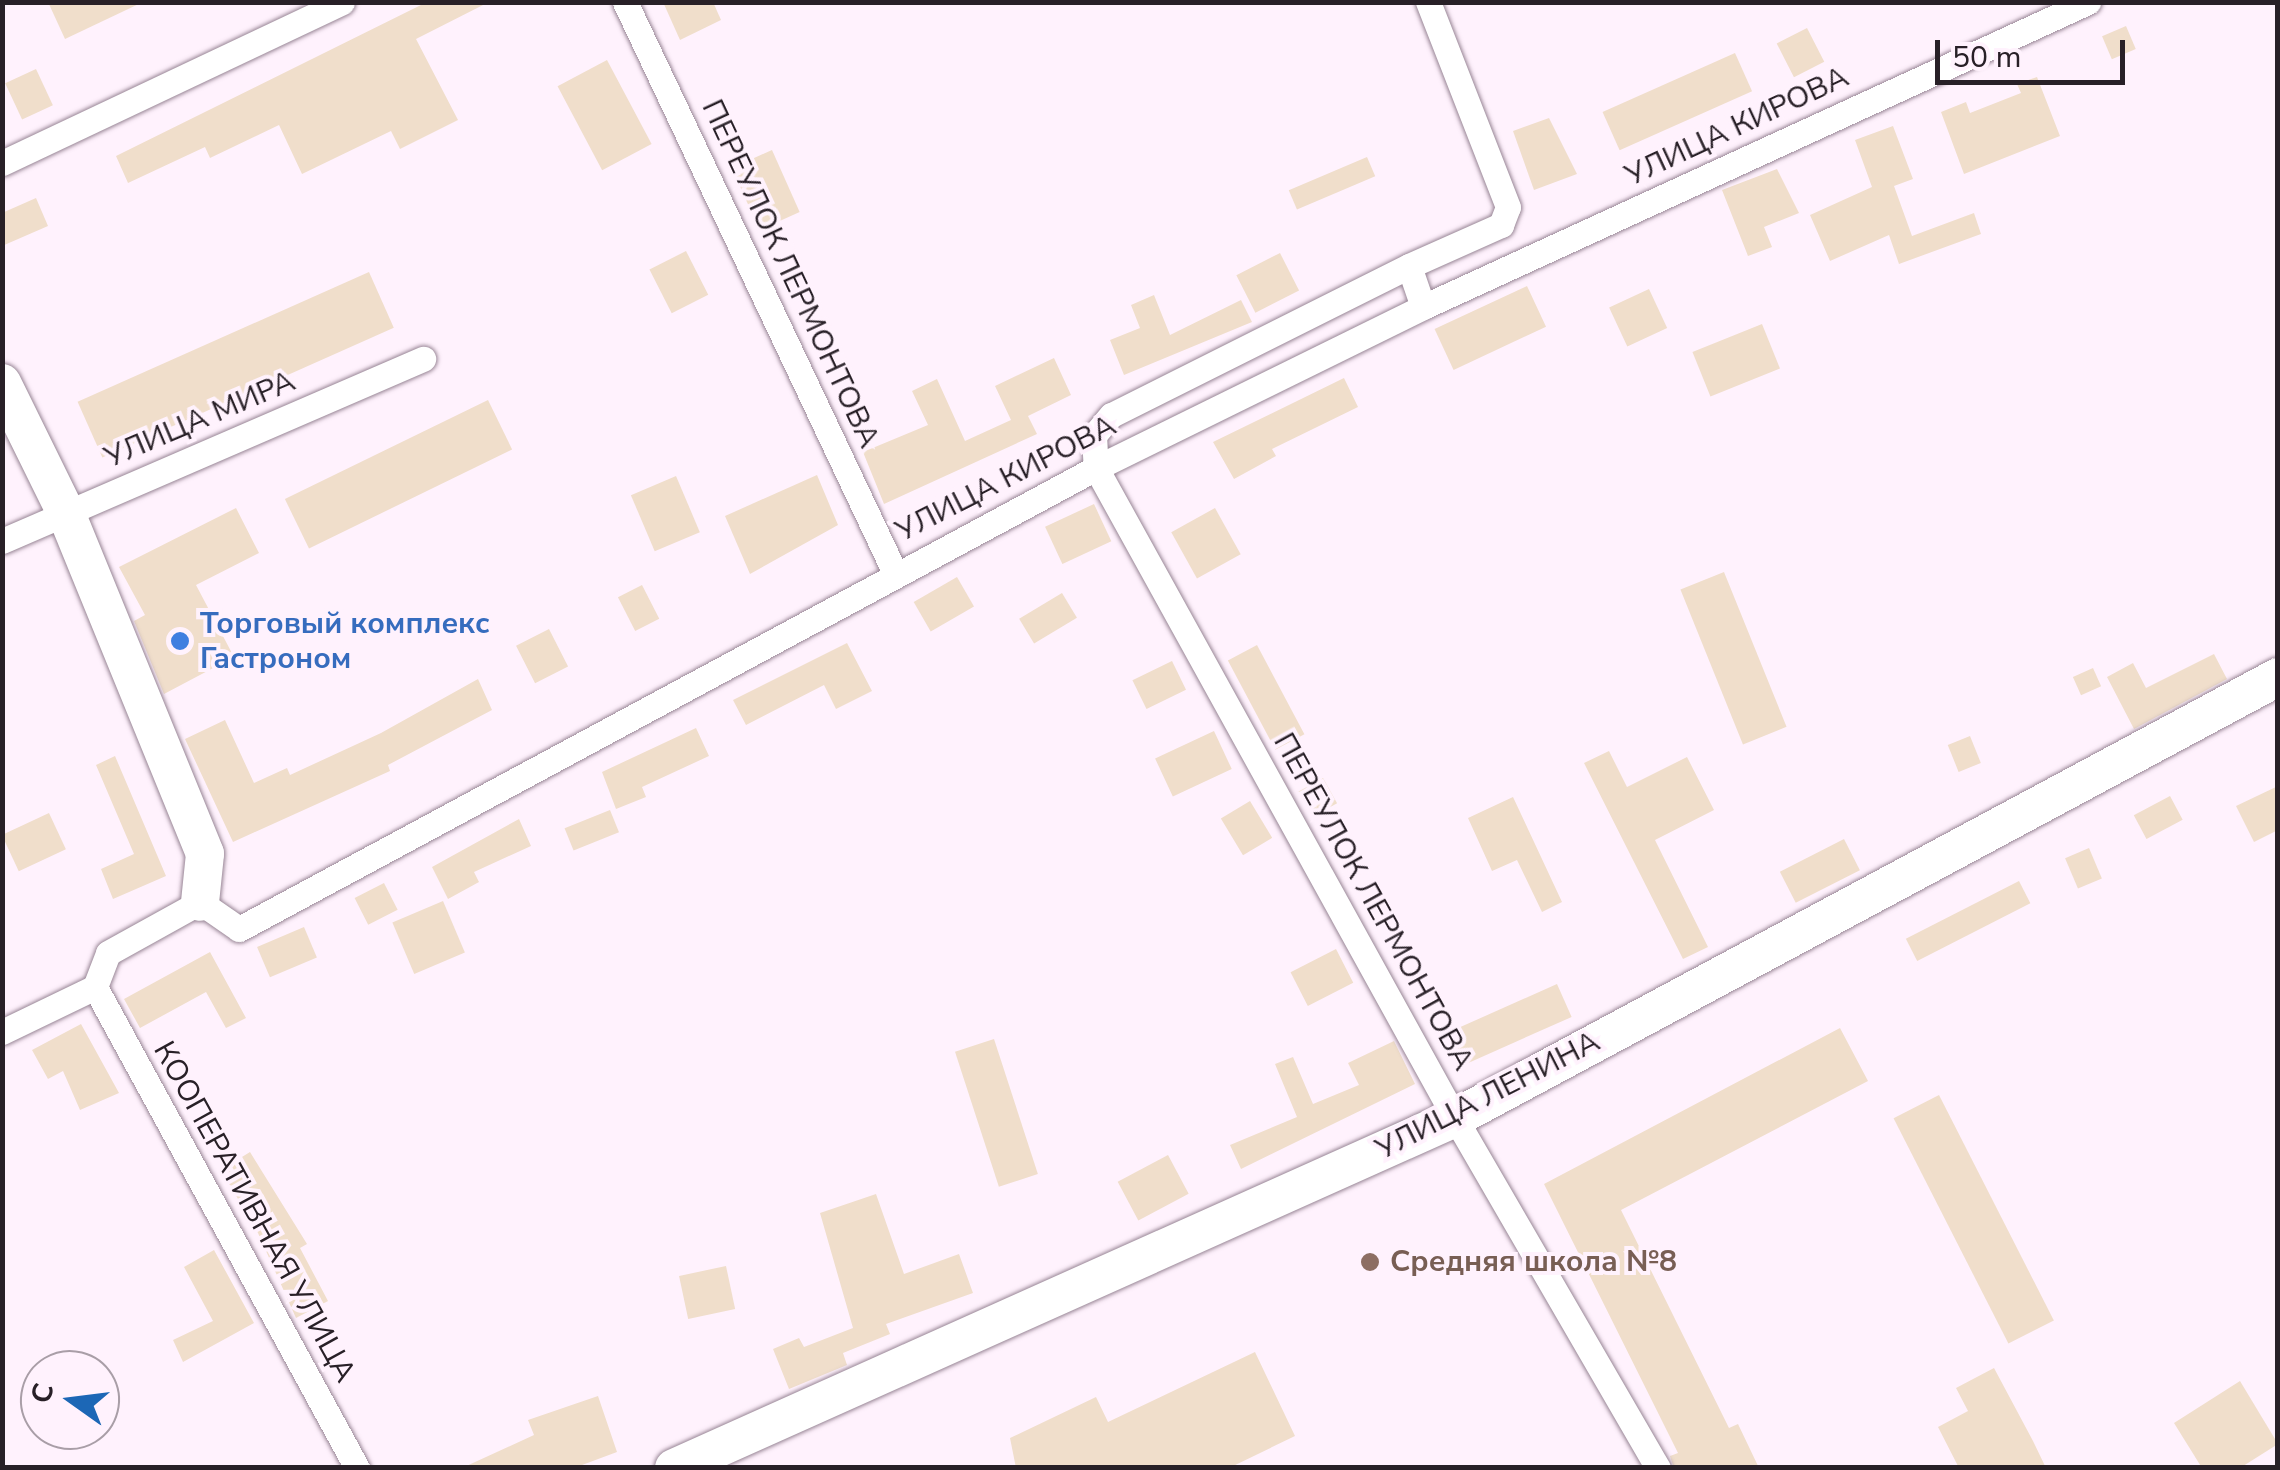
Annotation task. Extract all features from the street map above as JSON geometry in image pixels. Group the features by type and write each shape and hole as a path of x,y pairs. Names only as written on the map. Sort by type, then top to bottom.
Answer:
{"street":[{"path":"2,163 342,2"},
{"name":"ПЕРЕУЛОК ЛЕРМОНТОВА","path":"625,2 895,573"},
{"path":"1096,468 1094,435 1111,414 1409,266 1501,225 1508,207 1428,2"},
{"name":"УЛИЦА КИРОВА","path":"200,902 240,929 1096,468 1424,307 2088,2"},
{"path":"1409,266 1424,307"},
{"name":"УЛИЦА МИРА","path":"2,541 423,358"},
{"path":"2,383 66,514 206,854 200,902 108,953 95,987 2,1032"},
{"name":"ПЕРЕУЛОК ЛЕРМОНТОВА","path":"1096,468 1455,1118 1658,1468"},
{"name":"УЛИЦА ЛЕНИНА","path":"674,1468 1455,1118 2278,677"},
{"name":"КООПЕРАТИВНАЯ УЛИЦА","path":"95,987 356,1468"}],"building":[{"path":"48,2 143,2 65,39"},
{"path":"427,2 489,2 416,39 458,120 400,149 391,131 302,174 279,125 210,158 205,147 128,183 116,156"},
{"path":"663,2 713,2 721,20 680,40"},
{"path":"2126,26 2136,49 2112,59 2102,36"},
{"path":"1807,28 1824,62 1794,77 1777,43"},
{"path":"1735,53 1752,91 1620,150 1603,112"},
{"path":"607,60 652,144 602,170 558,86"},
{"path":"36,69 53,105 22,120 5,83"},
{"path":"2037,77 2060,136 1964,174 1941,112 1966,102 1970,113 2021,93 2017,84"},
{"path":"1549,118 1577,174 1534,190 1513,131"},
{"path":"1893,126 1913,179 1894,186 1912,236 1974,213 1981,234 1899,264 1889,235 1830,261 1810,215 1872,187 1855,140"},
{"path":"772,150 800,212 759,230 732,168"},
{"path":"1367,157 1375,176 1297,210 1289,190"},
{"path":"1777,169 1799,213 1764,227 1772,247 1748,256 1722,190"},
{"path":"36,198 48,226 2,246 2,213"},
{"path":"686,251 708,295 672,313 649,270"},
{"path":"1280,253 1299,290 1255,313 1236,275"},
{"path":"369,272 394,328 102,457 78,402"},
{"path":"1527,286 1546,327 1454,370 1435,329"},
{"path":"1649,289 1667,328 1627,347 1609,308"},
{"path":"1154,295 1170,335 1241,300 1252,322 1124,375 1110,340 1140,328 1131,305"},
{"path":"1762,324 1780,369 1710,397 1692,352"},
{"path":"1054,358 1071,395 1028,416 1037,434 884,504 863,452 928,425 912,391 937,379 965,441 1011,420 995,386"},
{"path":"1344,378 1358,407 1272,449 1276,456 1234,479 1213,442"},
{"path":"488,400 512,449 309,549 285,499"},
{"path":"817,475 838,525 750,574 725,516"},
{"path":"676,476 700,532 655,551 631,495"},
{"path":"1094,504 1111,541 1062,564 1045,527"},
{"path":"236,508 259,553 196,585 234,657 164,694 134,621 145,615 119,567"},
{"path":"1215,508 1241,554 1197,579 1171,532"},
{"path":"1724,572 1787,727 1743,744 1680,590"},
{"path":"957,577 974,606 931,631 914,602"},
{"path":"642,585 659,619 635,631 618,597"},
{"path":"1062,593 1077,618 1034,644 1019,619"},
{"path":"549,629 568,666 535,683 516,646"},
{"path":"847,643 872,691 836,709 824,685 746,725 733,700"},
{"path":"1257,645 1304,734 1275,750 1228,660"},
{"path":"2214,654 2227,679 2134,729 2107,677 2133,663 2146,688"},
{"path":"1172,661 1186,690 1146,709 1132,680"},
{"path":"2093,668 2101,686 2081,695 2073,677"},
{"path":"478,679 492,710 388,765 390,771 233,842 185,739 225,720 254,783 287,768 290,775 381,733"},
{"path":"696,728 709,756 642,787 646,797 616,809 602,772"},
{"path":"1214,731 1232,769 1173,797 1155,758"},
{"path":"1970,736 1981,763 1959,772 1948,745"},
{"path":"1609,751 1627,787 1687,757 1714,810 1655,840 1708,947 1683,959 1584,763"},
{"path":"115,756 166,876 113,899 101,869 134,854 96,765"},
{"path":"1323,778 1337,803 1313,817 1299,792"},
{"path":"2278,786 2278,830 2254,842 2236,806"},
{"path":"2170,796 2183,820 2146,839 2134,815"},
{"path":"1513,797 1562,902 1542,912 1517,860 1492,871 1468,818"},
{"path":"1250,801 1272,838 1243,855 1221,819"},
{"path":"610,810 619,832 574,851 565,828"},
{"path":"49,813 66,849 19,871 2,835"},
{"path":"519,819 531,846 474,872 479,882 448,899 432,867"},
{"path":"1844,839 1860,870 1796,903 1780,872"},
{"path":"2089,848 2102,878 2078,889 2065,858"},
{"path":"2019,881 2030,903 1917,961 1906,939"},
{"path":"384,883 398,910 368,925 355,898"},
{"path":"443,901 465,953 414,974 392,922"},
{"path":"304,927 317,957 270,977 257,947"},
{"path":"1336,949 1353,983 1308,1006 1291,972"},
{"path":"210,952 246,1018 226,1028 206,992 140,1028 124,999"},
{"path":"1557,984 1572,1017 1459,1067 1445,1034"},
{"path":"81,1024 119,1093 80,1110 63,1071 48,1079 32,1050"},
{"path":"1840,1028 1868,1081 1621,1210 1729,1428 1738,1424 1759,1468 1674,1468 1670,1456 1678,1453 1544,1184"},
{"path":"994,1039 1038,1174 999,1187 955,1052"},
{"path":"1394,1041 1415,1084 1241,1169 1230,1145 1297,1117 1275,1064 1293,1057 1313,1104 1359,1085 1348,1063"},
{"path":"1939,1095 2054,1320 2008,1344 1894,1118"},
{"path":"250,1152 307,1244 300,1248 328,1301 296,1318 258,1233 221,1170"},
{"path":"1168,1155 1189,1194 1138,1221 1118,1182"},
{"path":"876,1194 904,1274 959,1254 973,1293 886,1324 890,1334 843,1353 847,1365 789,1389 773,1349 799,1338 804,1347 853,1328 820,1213"},
{"path":"214,1250 254,1323 183,1362 173,1340 213,1321 184,1267"},
{"path":"726,1266 735,1309 688,1319 679,1276"},
{"path":"1255,1352 1295,1436 1229,1468 1016,1468 1010,1438 1096,1397 1108,1422"},
{"path":"1994,1368 2046,1468 1959,1468 1938,1427 1968,1411 1956,1388"},
{"path":"2240,1381 2278,1444 2240,1468 2202,1468 2174,1423"},
{"path":"598,1396 617,1452 574,1468 462,1468 534,1435 528,1420"}],"place":[{"name":"Торговый комплекс Гастроном","path":"180,641"},
{"name":"Средняя школа №8","path":"1370,1262"}]}
